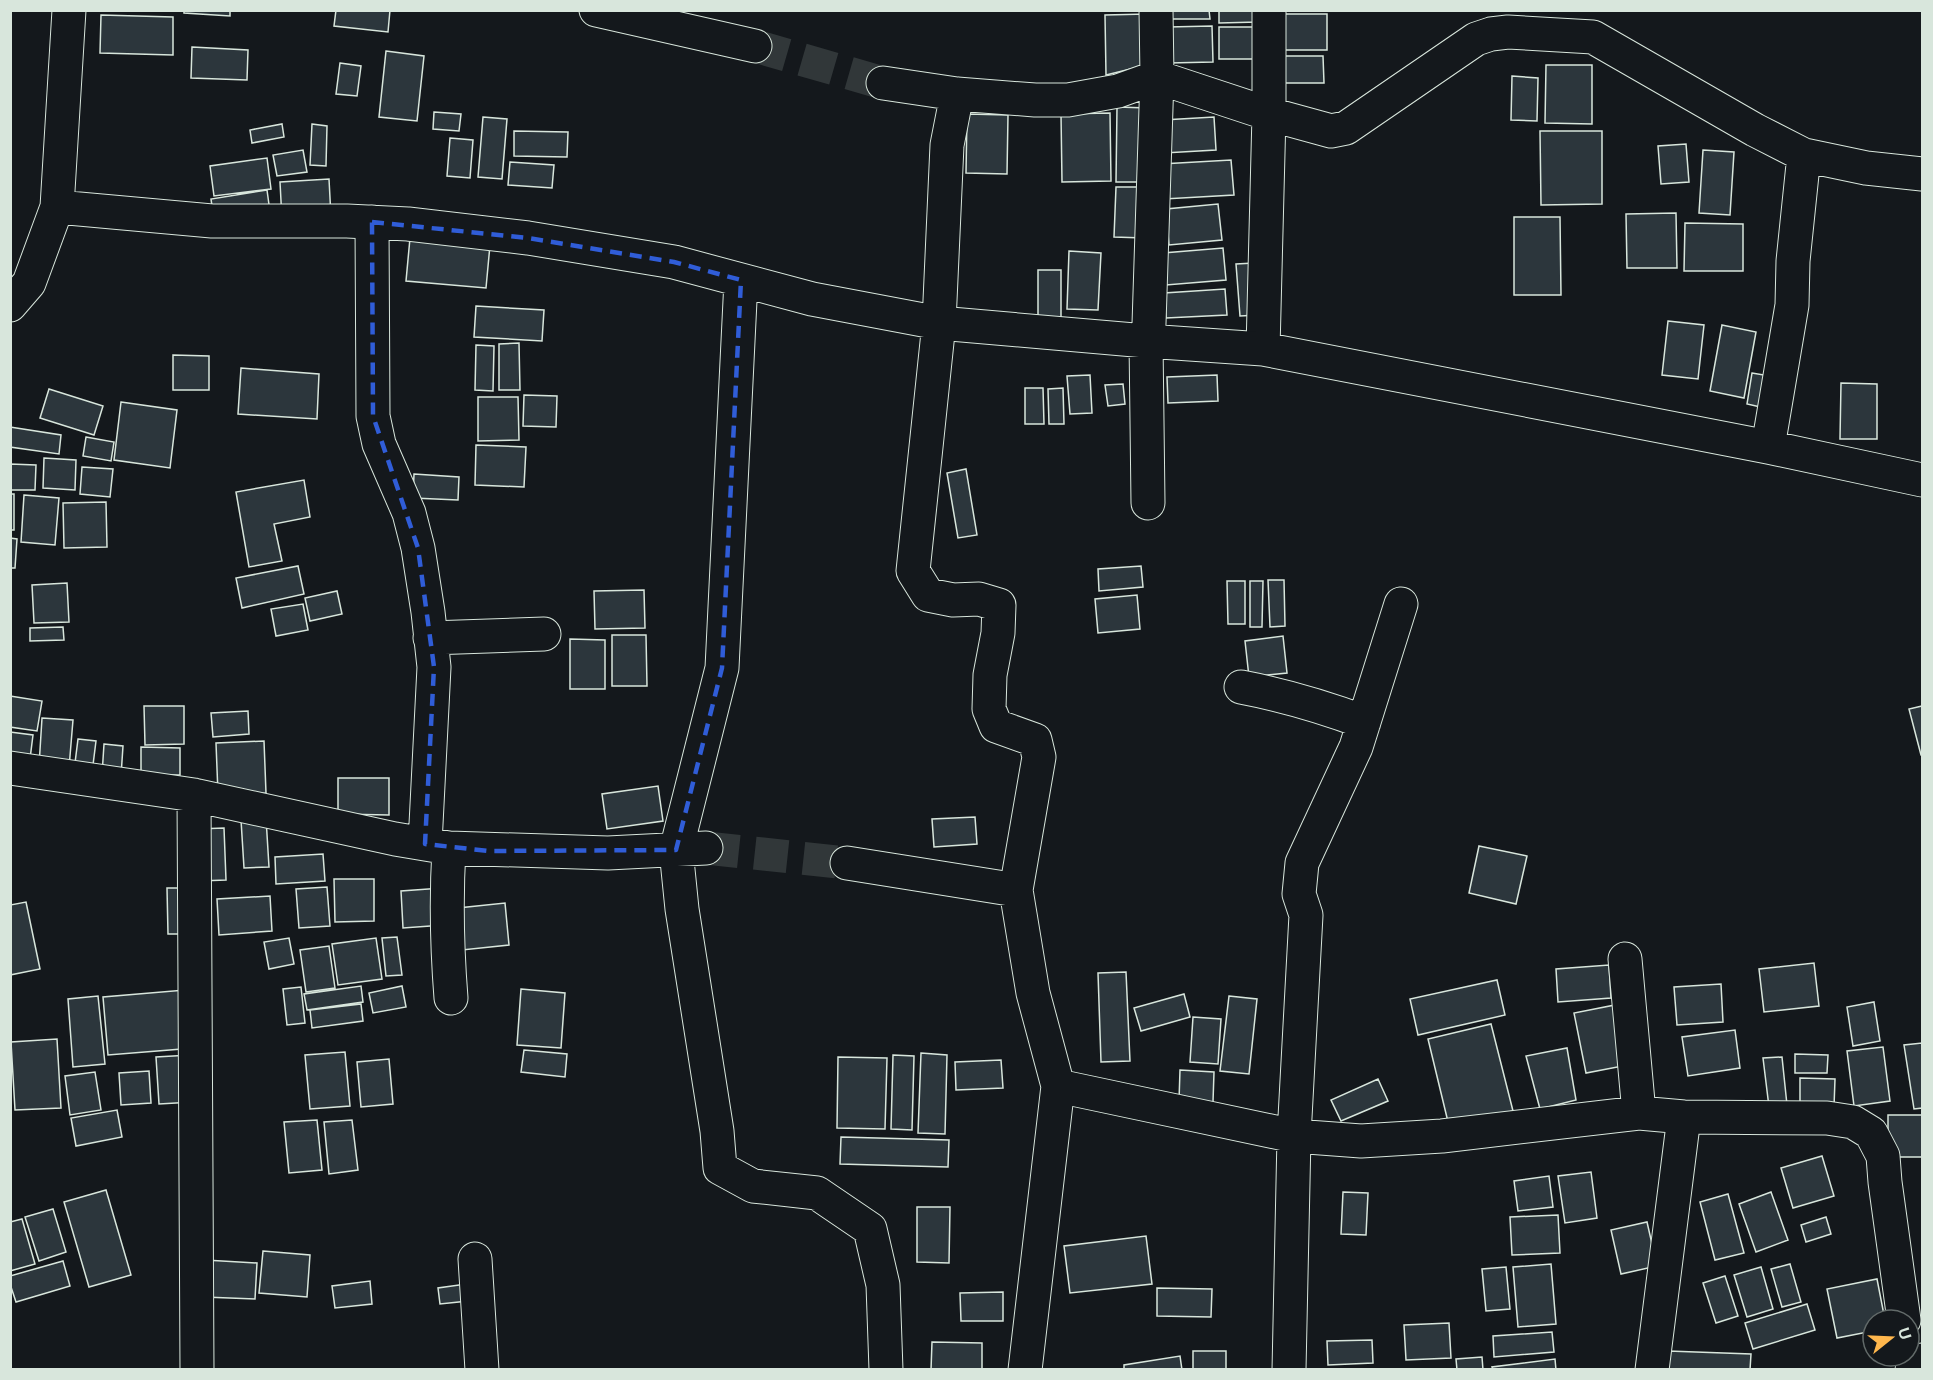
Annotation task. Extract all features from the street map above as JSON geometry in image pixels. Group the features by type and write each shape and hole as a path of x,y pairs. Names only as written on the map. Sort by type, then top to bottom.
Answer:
{"street":[{"path":"10,305 29,283 57,207 69,10"},
{"path":"596,10 755,46"},
{"path":"1148,503 1146,341 1149,324 1157,77 1156,10"},
{"path":"1263,349 1269,114 1269,10"},
{"path":"883,83 957,94 1068,100 1118,91 1157,77 1269,114 1331,131 1340,131 1476,39 1508,32 1593,37 1755,130 1804,155 1866,168 1923,174"},
{"path":"957,94 946,145 939,323 913,571 928,595 953,600 979,599 999,605 998,633 990,675 989,709 996,726 1035,740 1039,757 1016,890 1033,993 1058,1086 1025,1370"},
{"path":"1768,447 1792,305 1804,155"},
{"path":"57,207 212,221 408,224 528,238 674,262 812,300 939,323 1263,349 1768,447 1923,480"},
{"path":"372,222 372,416 379,444 409,513 418,548 434,667 437,846 447,889 447,949 451,998"},
{"path":"741,280 722,668 682,909 717,1131 720,1168 753,1186 818,1193 870,1229 883,1285 886,1370"},
{"path":"1290,1370 1293,1136 1306,915 1299,894 1302,863 1356,747 1401,604"},
{"path":"430,638 544,634"},
{"path":"1241,687 1328,709 1364,722"},
{"path":"10,768 194,795 437,846 608,853 691,849"},
{"path":"194,795 196,1370"},
{"path":"846,863 1016,890"},
{"path":"1625,959 1639,1113"},
{"path":"1058,1086 1293,1136 1360,1141 1442,1136 1639,1113 1684,1117 1827,1118 1853,1122 1871,1133 1883,1156 1902,1308"},
{"path":"1653,1370 1684,1117"},
{"path":"475,1258 482,1370"},
{"path":"1911,1370 1916,1362 1923,1360"}],"highlighted area":[{"path":"372,222 528,238 674,262 741,280 722,668 676,850 489,851 425,844 434,667 418,548 373,416"}],"building":[{"path":"184,10 230,10 230,16 184,13"},
{"path":"336,10 390,10 388,32 334,26"},
{"path":"1168,10 1209,10 1210,19 1168,19"},
{"path":"1219,10 1258,10 1258,22 1219,23"},
{"path":"1147,14 1147,65 1106,75 1105,15"},
{"path":"1281,14 1327,14 1327,50 1281,50"},
{"path":"101,15 173,17 173,55 100,53"},
{"path":"1212,26 1213,62 1169,63 1168,27"},
{"path":"1219,27 1258,27 1258,59 1219,59"},
{"path":"192,47 248,50 247,80 191,78"},
{"path":"386,51 424,56 417,121 379,117"},
{"path":"1281,56 1323,56 1324,83 1282,83"},
{"path":"340,63 361,66 357,96 336,94"},
{"path":"1546,65 1592,65 1592,124 1545,123"},
{"path":"1512,76 1538,78 1537,121 1511,120"},
{"path":"1117,107 1148,108 1147,182 1116,182"},
{"path":"434,112 461,114 459,131 433,129"},
{"path":"1110,113 1111,181 1062,182 1061,114"},
{"path":"967,114 1008,115 1007,174 966,173"},
{"path":"483,117 507,119 502,179 478,177"},
{"path":"1214,117 1216,150 1164,153 1163,120"},
{"path":"282,124 284,137 252,143 250,130"},
{"path":"312,124 327,126 326,166 310,165"},
{"path":"514,131 568,132 567,157 514,156"},
{"path":"1540,131 1602,131 1602,204 1541,205"},
{"path":"450,138 473,140 470,178 447,176"},
{"path":"1686,144 1689,182 1661,184 1658,146"},
{"path":"303,150 307,172 277,176 273,155"},
{"path":"1703,150 1734,152 1730,215 1699,213"},
{"path":"267,158 271,189 214,196 210,166"},
{"path":"1231,160 1234,195 1164,199 1161,164"},
{"path":"510,162 554,165 552,188 508,185"},
{"path":"329,179 331,217 282,220 280,182"},
{"path":"1116,187 1146,187 1144,238 1114,237"},
{"path":"267,190 270,212 214,220 211,199"},
{"path":"1218,204 1222,240 1169,245 1166,209"},
{"path":"1676,213 1677,268 1627,268 1626,214"},
{"path":"1514,217 1560,217 1561,295 1514,295"},
{"path":"1685,223 1743,224 1743,271 1684,271"},
{"path":"410,238 490,245 486,288 406,281"},
{"path":"1223,248 1226,280 1166,285 1163,253"},
{"path":"1069,251 1101,253 1098,310 1067,309"},
{"path":"1254,263 1258,315 1240,316 1236,264"},
{"path":"1038,270 1061,270 1061,322 1038,322"},
{"path":"1225,289 1227,315 1166,318 1164,293"},
{"path":"476,306 544,310 542,341 474,337"},
{"path":"1668,321 1704,325 1698,379 1662,375"},
{"path":"1722,325 1756,332 1744,398 1710,391"},
{"path":"519,343 520,390 499,390 499,344"},
{"path":"476,345 494,346 493,391 475,390"},
{"path":"173,355 209,356 209,390 173,390"},
{"path":"241,368 319,374 317,419 238,414"},
{"path":"1752,373 1770,376 1765,408 1747,404"},
{"path":"1090,375 1092,413 1070,414 1067,376"},
{"path":"1217,375 1218,401 1168,403 1167,377"},
{"path":"1841,383 1877,384 1877,439 1840,439"},
{"path":"1123,384 1125,404 1108,406 1105,385"},
{"path":"1025,388 1043,388 1044,424 1025,424"},
{"path":"1063,388 1064,424 1049,424 1048,389"},
{"path":"49,389 103,406 94,435 40,418"},
{"path":"524,395 557,396 556,427 523,426"},
{"path":"478,397 518,397 519,440 478,441"},
{"path":"121,402 177,410 170,468 114,460"},
{"path":"10,427 61,435 59,454 10,447"},
{"path":"86,437 114,442 111,461 83,456"},
{"path":"476,445 526,447 524,487 475,485"},
{"path":"44,458 76,460 75,490 43,488"},
{"path":"10,464 36,465 35,490 10,490"},
{"path":"82,467 113,469 110,497 80,494"},
{"path":"966,469 977,535 958,538 947,473"},
{"path":"414,474 459,477 458,500 413,498"},
{"path":"304,480 310,517 274,524 282,561 249,567 236,492"},
{"path":"10,494 14,494 14,530 10,530"},
{"path":"24,495 59,498 55,545 21,542"},
{"path":"106,502 107,547 64,548 63,503"},
{"path":"10,538 17,539 15,568 10,568"},
{"path":"298,566 304,594 242,608 236,578"},
{"path":"1141,566 1143,587 1099,591 1098,569"},
{"path":"1268,580 1284,580 1285,626 1270,627"},
{"path":"1227,581 1245,581 1245,624 1228,624"},
{"path":"1250,581 1263,581 1262,627 1250,627"},
{"path":"67,583 69,622 34,623 32,585"},
{"path":"644,590 645,628 595,629 594,591"},
{"path":"337,591 342,614 310,621 305,598"},
{"path":"1137,595 1140,629 1098,633 1095,599"},
{"path":"303,604 308,630 276,636 271,609"},
{"path":"63,627 64,640 30,641 30,628"},
{"path":"612,635 646,635 647,686 612,686"},
{"path":"1283,636 1287,673 1249,677 1245,641"},
{"path":"570,639 605,640 605,689 570,689"},
{"path":"10,696 42,701 37,731 10,727"},
{"path":"144,706 184,706 184,744 145,745"},
{"path":"1922,706 1922,755 1921,755 1909,709"},
{"path":"248,711 249,734 213,737 211,713"},
{"path":"42,718 73,720 69,768 39,766"},
{"path":"10,732 33,735 29,767 10,764"},
{"path":"78,739 96,741 92,773 74,771"},
{"path":"264,741 266,793 218,794 216,743"},
{"path":"104,744 123,746 121,776 102,775"},
{"path":"141,747 180,748 180,775 141,775"},
{"path":"338,778 389,778 389,815 338,814"},
{"path":"658,786 663,821 607,829 602,794"},
{"path":"975,817 977,844 934,847 932,819"},
{"path":"266,818 269,867 244,868 241,820"},
{"path":"224,828 226,880 199,881 197,829"},
{"path":"1479,846 1527,856 1516,904 1469,893"},
{"path":"323,854 325,881 276,884 275,857"},
{"path":"334,879 374,879 374,921 335,922"},
{"path":"327,887 330,926 299,928 296,889"},
{"path":"167,888 188,888 189,934 168,934"},
{"path":"442,888 444,925 403,928 401,891"},
{"path":"270,896 272,931 219,935 217,899"},
{"path":"26,902 40,969 10,975 10,905"},
{"path":"505,903 509,945 462,950 458,908"},
{"path":"397,937 402,975 386,976 382,938"},
{"path":"289,938 294,964 269,969 264,942"},
{"path":"376,938 382,979 338,985 332,944"},
{"path":"329,946 335,988 306,992 300,950"},
{"path":"1814,963 1819,1006 1764,1012 1759,969"},
{"path":"1609,965 1611,998 1558,1002 1556,969"},
{"path":"1126,972 1130,1061 1101,1062 1098,973"},
{"path":"1497,980 1505,1015 1418,1035 1410,999"},
{"path":"1721,984 1723,1022 1677,1025 1674,987"},
{"path":"361,986 363,1002 307,1010 304,994"},
{"path":"402,986 406,1007 373,1013 369,993"},
{"path":"301,987 305,1023 287,1025 283,989"},
{"path":"521,989 565,993 561,1048 517,1045"},
{"path":"185,990 194,1048 108,1055 103,997"},
{"path":"1184,994 1190,1017 1141,1031 1134,1008"},
{"path":"98,996 105,1064 73,1067 68,999"},
{"path":"1229,996 1257,999 1249,1074 1220,1071"},
{"path":"1874,1002 1880,1041 1853,1046 1847,1007"},
{"path":"361,1004 363,1021 312,1028 310,1010"},
{"path":"1615,1005 1628,1065 1586,1073 1574,1013"},
{"path":"1193,1017 1221,1019 1218,1064 1190,1062"},
{"path":"1491,1024 1513,1111 1449,1126 1428,1039"},
{"path":"1735,1030 1740,1068 1688,1076 1682,1037"},
{"path":"57,1039 61,1108 15,1110 11,1042"},
{"path":"1922,1043 1922,1108 1914,1109 1904,1045"},
{"path":"1883,1047 1890,1101 1854,1106 1847,1051"},
{"path":"1567,1048 1576,1100 1540,1109 1526,1056"},
{"path":"524,1050 567,1054 565,1077 521,1072"},
{"path":"345,1052 350,1106 310,1109 305,1055"},
{"path":"921,1053 947,1055 945,1134 918,1133"},
{"path":"1795,1054 1828,1055 1827,1073 1795,1073"},
{"path":"190,1055 193,1102 159,1104 156,1057"},
{"path":"893,1055 914,1056 912,1130 891,1129"},
{"path":"838,1057 887,1058 885,1129 837,1128"},
{"path":"1782,1057 1787,1105 1769,1107 1763,1058"},
{"path":"389,1059 393,1104 361,1107 357,1062"},
{"path":"1001,1060 1003,1088 956,1090 955,1062"},
{"path":"1180,1070 1214,1072 1213,1102 1179,1101"},
{"path":"149,1071 151,1103 121,1105 119,1073"},
{"path":"95,1072 101,1110 70,1115 65,1076"},
{"path":"1800,1078 1835,1079 1834,1107 1800,1107"},
{"path":"1378,1079 1388,1101 1341,1121 1331,1100"},
{"path":"117,1110 122,1137 76,1146 71,1118"},
{"path":"1888,1115 1922,1115 1922,1157 1888,1157"},
{"path":"317,1120 322,1170 289,1173 284,1122"},
{"path":"352,1120 358,1170 329,1174 324,1122"},
{"path":"841,1137 949,1140 948,1167 840,1164"},
{"path":"1822,1156 1834,1196 1793,1208 1781,1168"},
{"path":"1591,1172 1597,1218 1565,1223 1558,1176"},
{"path":"1549,1176 1553,1207 1518,1211 1514,1181"},
{"path":"106,1190 131,1275 89,1287 64,1202"},
{"path":"1343,1192 1368,1193 1366,1235 1341,1234"},
{"path":"1771,1192 1788,1240 1756,1252 1739,1204"},
{"path":"1728,1194 1744,1253 1715,1260 1700,1202"},
{"path":"917,1207 950,1207 949,1263 917,1262"},
{"path":"53,1209 66,1252 39,1261 25,1217"},
{"path":"1558,1215 1560,1253 1512,1255 1510,1217"},
{"path":"1826,1217 1831,1234 1806,1242 1801,1225"},
{"path":"22,1219 35,1264 10,1271 10,1222"},
{"path":"1647,1222 1657,1266 1621,1274 1611,1230"},
{"path":"1146,1236 1152,1284 1070,1293 1064,1246"},
{"path":"263,1251 310,1255 307,1297 259,1293"},
{"path":"205,1260 257,1263 255,1299 204,1297"},
{"path":"63,1261 70,1286 16,1302 10,1276"},
{"path":"1551,1264 1556,1324 1518,1327 1513,1267"},
{"path":"1790,1264 1801,1302 1782,1307 1771,1269"},
{"path":"1506,1267 1510,1309 1486,1311 1482,1269"},
{"path":"1761,1267 1773,1309 1747,1317 1734,1275"},
{"path":"1725,1276 1738,1316 1716,1323 1703,1283"},
{"path":"1877,1279 1883,1308 1861,1308 1861,1333 1837,1338 1827,1289"},
{"path":"370,1281 372,1304 335,1308 332,1286"},
{"path":"466,1284 468,1301 440,1304 438,1288"},
{"path":"1157,1288 1212,1289 1211,1317 1157,1316"},
{"path":"1003,1292 1003,1321 961,1321 960,1293"},
{"path":"1807,1304 1815,1330 1753,1349 1745,1323"},
{"path":"1449,1323 1451,1358 1406,1360 1404,1325"},
{"path":"1552,1332 1554,1352 1494,1357 1493,1336"},
{"path":"1372,1340 1373,1363 1328,1365 1327,1341"},
{"path":"932,1342 982,1343 982,1370 931,1370"},
{"path":"1193,1351 1226,1351 1226,1370 1193,1370"},
{"path":"1668,1351 1751,1354 1750,1370 1668,1370"},
{"path":"1180,1356 1182,1370 1124,1370 1124,1365"},
{"path":"1482,1357 1483,1370 1457,1370 1456,1359"},
{"path":"1555,1359 1556,1370 1493,1370 1492,1367"}],"tunnel":[{"path":"755,46 883,83"},
{"path":"706,848 847,863"}]}
